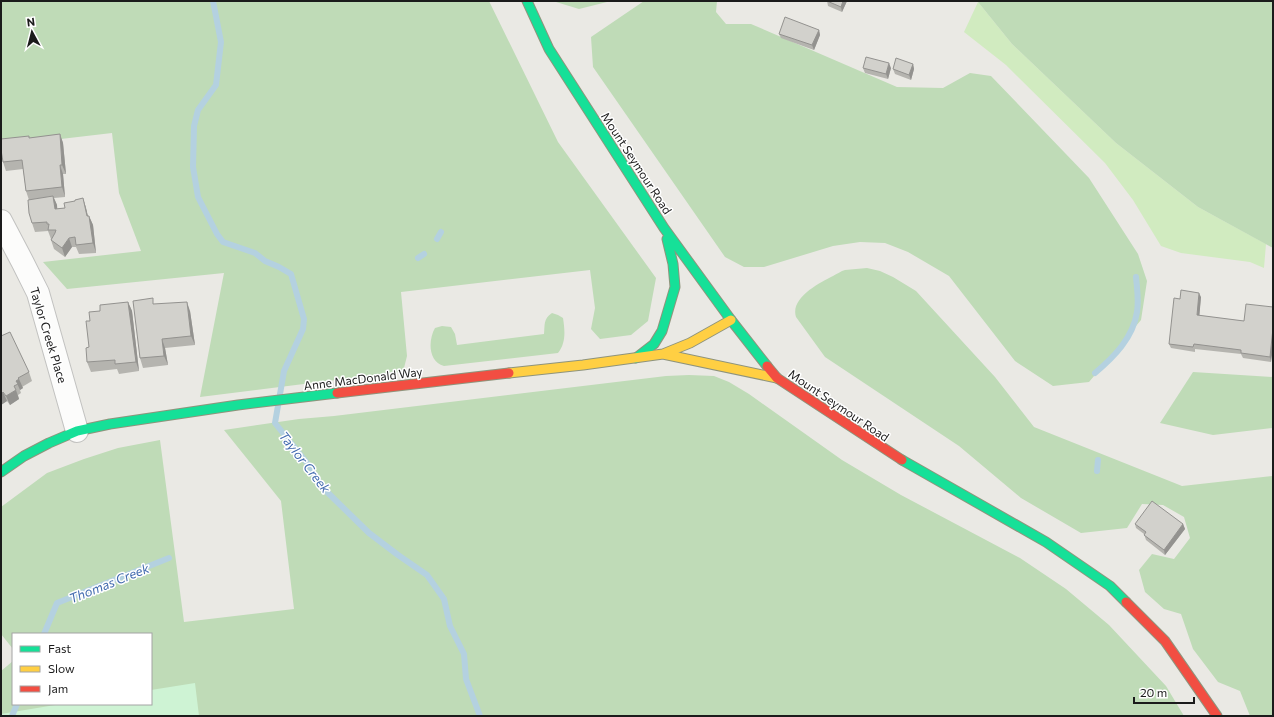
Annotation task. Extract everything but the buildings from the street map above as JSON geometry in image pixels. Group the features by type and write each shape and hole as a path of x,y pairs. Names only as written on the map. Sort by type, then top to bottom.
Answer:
{"street":[{"name":"Mount Seymour Road","path":"527,1 548,49 664,228 731,320 777,378 894,456 1046,542 1110,586 1165,641 1217,716"},
{"name":"Taylor Creek Place","path":"1,222 38,293 77,431"},
{"path":"636,358 654,344 662,331 675,287 673,264 664,228"},
{"name":"Anne MacDonald Way","path":"1,472 24,456 77,431 139,419 238,405 663,354 690,343 731,320"},
{"path":"663,354 777,378"}],"green space":[{"path":"1,1 489,1 558,142 656,278 648,321 631,335 600,339 591,329 595,308 590,270 401,292 407,356 404,368 399,372 200,397 224,273 67,289 43,262 141,251 119,193 112,133 1,146"},
{"path":"556,1 611,1 579,9"},
{"path":"644,1 717,1 716,12 726,24 751,24 897,87 943,88 970,73 991,76 1089,178 1138,254 1147,281 1141,320 1089,382 1053,386 1015,361 949,276 908,252 885,243 860,242 833,246 764,267 744,267 725,257 593,67 591,37"},
{"path":"978,1 1273,1 1273,248 1198,207 1116,143 1012,44"},
{"path":"978,2 1012,44 1116,143 1198,207 1266,244 1264,268 1250,262 1181,253 1161,246 1133,200 1105,163 1006,65 964,32"},
{"path":"867,268 880,271 893,277 916,291 995,377 1034,427 1182,486 1273,476 1273,716 1250,716 1240,691 1218,682 1193,649 1181,614 1164,609 1145,592 1139,570 1152,554 1174,559 1190,538 1184,517 1163,505 1142,504 1127,528 1081,533 1021,498 959,446 825,357 796,317 795,310 797,304 807,292 840,272 845,270"},
{"path":"552,313 563,318 564,337 561,349 558,353 444,366 439,364 432,355 431,338 435,328 442,326 451,327 455,334 457,345 544,334 546,320"},
{"path":"1193,372 1273,377 1273,428 1213,435 1160,423"},
{"path":"666,376 714,376 729,382 749,394 842,460 901,495 1020,558 1066,589 1109,625 1166,686 1184,716 1,716 1,671 12,662 12,705 152,705 152,633 12,633 12,648 1,634 1,507 47,473 118,448 160,440 184,622 294,609 281,501 224,430 299,419"},
{"path":"195,683 199,716 1,716 1,714 55,705 152,705 152,690"}],"waterway":[{"name":"Taylor Creek","path":"213,1 221,42 216,85 198,110 194,126 193,167 198,197 217,234 223,242 255,253 265,261 291,274 304,319 303,329 284,371 275,423 307,463 323,488 369,533 427,575 444,599 450,626 464,654 466,679 480,716"},
{"path":"437,239 441,232"},
{"path":"418,258 424,254"},
{"path":"1095,373 1116,354 1127,339 1135,321 1138,308 1136,277"},
{"path":"1097,471 1098,460"},
{"name":"Thomas Creek","path":"44,633 57,603 169,558"},
{"name":"Thomas Creek","path":"12,716 17,705"}],"traffic: fast":[{"path":"527,1 549,49 664,228 731,320 767,366"},
{"path":"636,358 654,344 662,331 675,287 673,264 667,239"},
{"path":"1,472 24,456 77,431 110,424 238,405 337,393"},
{"path":"902,460 1046,542 1110,586 1126,602"}],"traffic: slow":[{"path":"509,373 663,354 690,343 731,320"},
{"path":"663,354 777,378"}],"traffic: jam":[{"path":"767,366 777,378 902,460"},
{"path":"337,393 509,373"},
{"path":"1126,602 1165,641 1217,716"}]}
